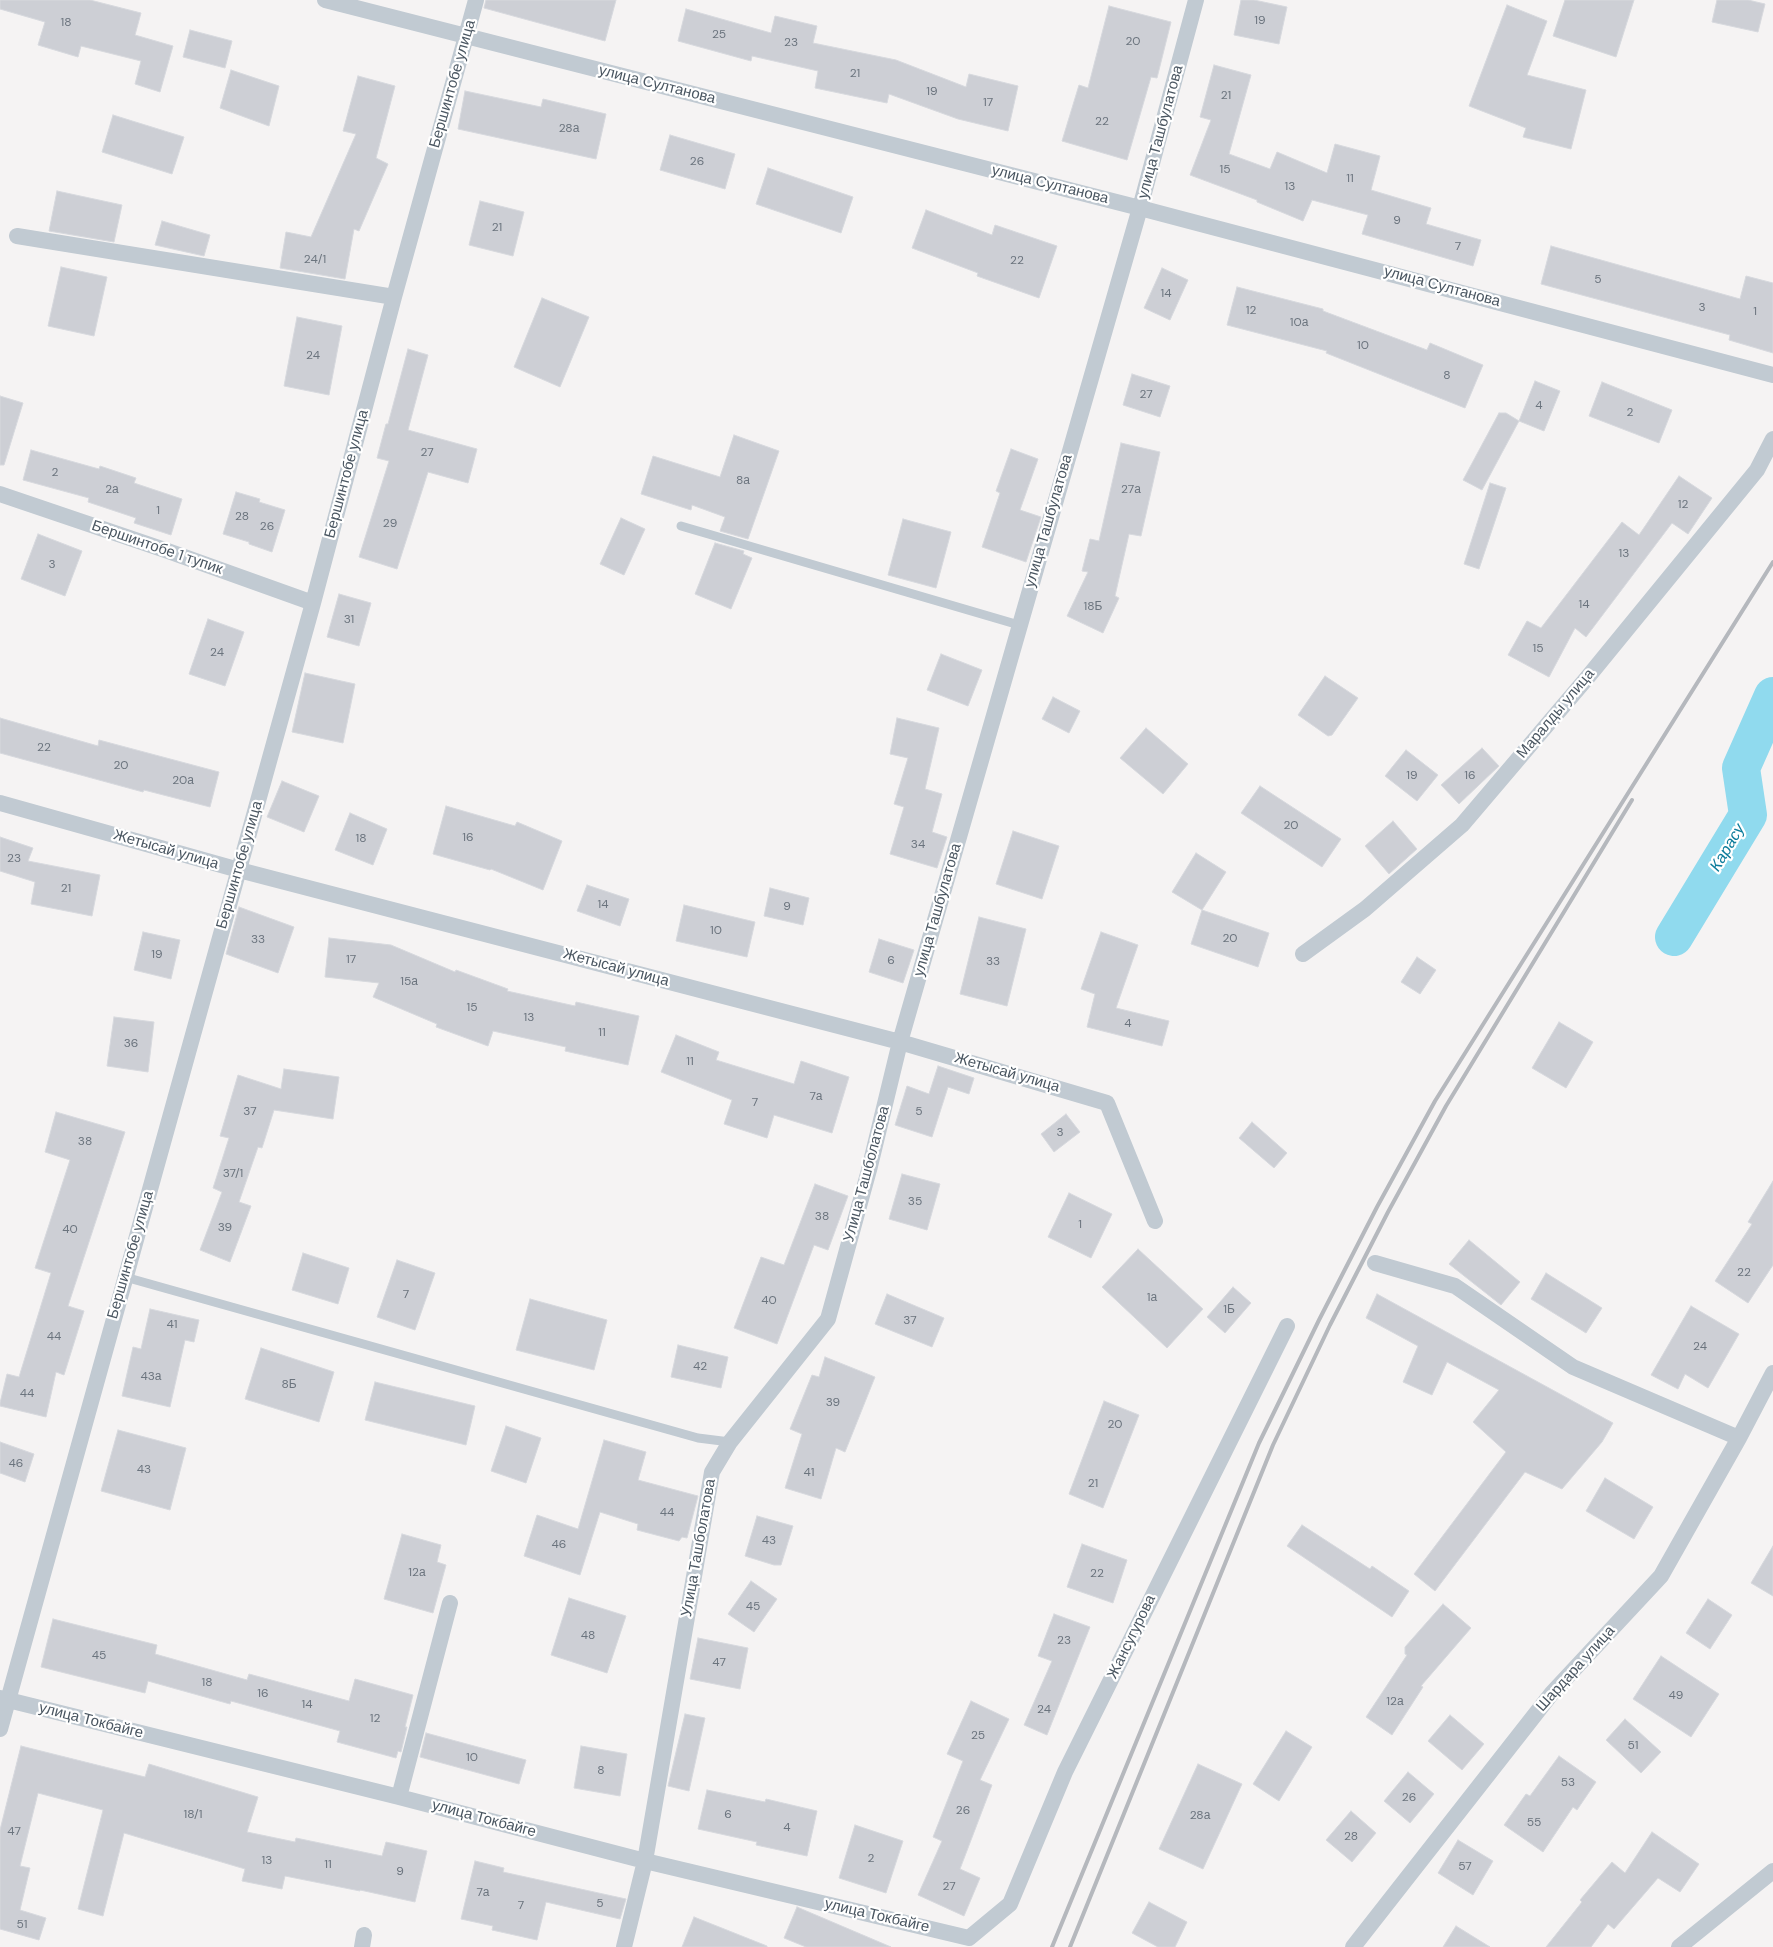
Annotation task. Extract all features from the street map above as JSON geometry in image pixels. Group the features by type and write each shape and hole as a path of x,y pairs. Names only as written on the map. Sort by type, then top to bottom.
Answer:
{"street":[{"name":"улица Султанова","path":"325,0 1140,208 1773,375"},
{"name":"Бершинтобе улица","path":"0,1729 3,1699 125,1277 239,870 476,0"},
{"name":"улица Ташбулатова","path":"900,1042 1140,208 1196,0"},
{"path":"17,236 394,297"},
{"name":"Маралды улица","path":"1303,954 1365,909 1462,825 1588,678 1750,478 1773,439"},
{"name":"Бершинтобе 1 тупик","path":"0,494 313,603"},
{"name":"Жетысай улица","path":"0,803 239,870 900,1042 1107,1103 1155,1221"},
{"name":"Улица Ташболатова","path":"624,1947 645,1861 712,1472 730,1442 828,1319 869,1170 900,1042"},
{"path":"1375,1263 1455,1286 1573,1367 1739,1438"},
{"name":"Жансугурова","path":"969,1938 1010,1904 1065,1772 1287,1326"},
{"name":"Шардара улица","path":"1353,1947 1552,1693 1662,1576 1773,1373"},
{"path":"399,1797 450,1603"},
{"name":"улица Токбайге","path":"3,1699 399,1797 645,1861 969,1938"},
{"path":"1680,1947 1773,1871"}],"lane":[{"path":"681,526 1019,625"},
{"path":"125,1277 698,1438 730,1442"}],"building":[{"path":"0,0 90,0 141,13 135,35 173,46 160,92 135,84 141,61 81,46 78,57 38,45 45,22 0,9"},
{"path":"486,0 616,0 605,41 484,8"},
{"path":"1241,0 1254,0 1287,7 1279,44 1234,35"},
{"path":"1565,0 1634,0 1616,57 1553,36"},
{"path":"1717,0 1748,0 1765,4 1758,32 1712,22"},
{"path":"1507,5 1547,21 1527,75 1586,90 1571,149 1523,137 1526,128 1469,106"},
{"path":"1109,6 1171,22 1157,78 1151,77 1127,160 1062,141 1079,85 1088,88"},
{"path":"686,9 771,33 775,16 817,26 813,43 896,60 966,87 969,74 1018,86 1008,131 958,119 889,94 887,103 815,88 818,71 752,56 751,61 678,41"},
{"path":"190,30 232,41 225,68 183,57"},
{"path":"1214,65 1251,75 1229,154 1270,169 1277,152 1327,173 1335,144 1380,156 1371,190 1431,208 1426,224 1481,240 1473,266 1362,234 1368,215 1312,200 1303,221 1257,202 1257,200 1190,175 1211,120 1200,117"},
{"path":"231,70 279,86 269,126 220,108"},
{"path":"358,76 395,86 376,158 388,164 359,231 354,229 345,279 280,268 286,232 311,237 356,134 343,131"},
{"path":"465,91 541,107 543,99 606,114 596,159 458,129"},
{"path":"113,115 184,137 172,174 102,152"},
{"path":"670,135 735,154 725,189 660,170"},
{"path":"768,168 853,197 841,233 756,204"},
{"path":"57,191 122,205 114,242 49,231"},
{"path":"480,201 524,212 513,256 469,245"},
{"path":"926,210 992,235 995,225 1057,246 1039,298 977,276 978,273 912,248"},
{"path":"162,221 210,235 204,256 155,245"},
{"path":"1551,246 1740,299 1746,276 1773,283 1773,353 1729,340 1730,335 1541,284"},
{"path":"61,267 107,277 94,336 48,326"},
{"path":"1162,268 1188,280 1170,320 1144,308"},
{"path":"1237,287 1323,309 1323,311 1427,350 1430,343 1483,365 1465,408 1326,353 1327,351 1227,325"},
{"path":"542,298 589,317 560,387 514,367"},
{"path":"297,317 342,326 329,395 284,386"},
{"path":"408,349 428,355 408,430 477,449 468,483 428,472 397,569 359,557 389,461 377,458"},
{"path":"1132,374 1170,386 1160,417 1123,405"},
{"path":"1535,381 1560,391 1544,431 1519,421"},
{"path":"1602,382 1672,410 1659,443 1589,416"},
{"path":"0,396 23,403 4,465 0,465"},
{"path":"1499,413 1506,413 1519,421 1482,490 1463,480"},
{"path":"734,435 779,451 748,539 720,531 725,517 692,505 691,510 641,494 653,456 720,477"},
{"path":"1121,443 1160,452 1141,536 1129,534 1115,596 1119,598 1103,633 1067,616 1088,572 1082,571 1090,539 1099,541"},
{"path":"1011,449 1038,459 1020,510 1041,517 1026,562 982,547 1000,493 996,491"},
{"path":"31,450 99,469 100,466 136,478 134,483 182,499 171,535 134,523 136,518 88,502 89,498 23,480"},
{"path":"1679,476 1712,498 1688,534 1672,523 1586,637 1575,628 1549,677 1508,655 1527,621 1541,628 1622,522 1639,535"},
{"path":"1490,483 1506,488 1479,569 1464,564"},
{"path":"236,492 260,499 259,502 285,510 272,552 223,534"},
{"path":"621,518 645,529 624,575 600,564"},
{"path":"903,519 951,532 936,588 888,575"},
{"path":"38,534 82,551 65,596 21,579"},
{"path":"715,543 744,551 743,554 752,558 731,609 695,594"},
{"path":"339,594 371,603 359,646 327,637"},
{"path":"208,619 244,632 225,686 189,674"},
{"path":"941,654 982,670 968,706 927,690"},
{"path":"305,673 355,684 343,743 292,732"},
{"path":"1325,676 1358,698 1332,735 1328,736 1298,715"},
{"path":"1053,697 1080,711 1069,733 1042,719"},
{"path":"0,718 98,746 99,740 219,772 210,807 144,790 143,792 0,753"},
{"path":"897,718 939,728 925,789 942,794 932,832 947,837 937,868 890,854 904,807 894,804 908,758 890,754"},
{"path":"1146,728 1188,764 1163,794 1120,758"},
{"path":"1482,748 1499,766 1459,804 1441,785"},
{"path":"1406,750 1438,775 1417,801 1385,776"},
{"path":"282,781 319,796 304,832 267,817"},
{"path":"1260,786 1341,839 1322,867 1241,813"},
{"path":"446,806 515,826 517,822 562,841 543,890 491,869 433,854"},
{"path":"350,813 387,829 373,865 335,850"},
{"path":"1393,821 1417,849 1389,874 1365,846"},
{"path":"1013,831 1059,846 1042,899 996,884"},
{"path":"0,837 33,848 28,861 100,875 92,916 31,904 35,882 0,871"},
{"path":"1196,853 1226,872 1202,910 1172,892"},
{"path":"587,885 629,899 620,926 577,911"},
{"path":"770,888 809,898 803,925 764,916"},
{"path":"684,905 755,922 747,957 676,941"},
{"path":"239,907 294,927 278,973 226,954"},
{"path":"1202,910 1269,933 1258,967 1191,944"},
{"path":"979,917 1026,929 1007,1006 960,994"},
{"path":"143,932 180,940 171,979 134,970"},
{"path":"1101,932 1138,945 1116,1008 1169,1021 1162,1046 1087,1027 1095,994 1081,989"},
{"path":"329,938 391,945 455,972 456,970 508,989 507,991 575,1006 576,1002 639,1016 628,1065 565,1051 566,1047 493,1031 488,1046 436,1027 437,1024 373,997 379,983 325,977"},
{"path":"879,939 914,950 903,983 869,972"},
{"path":"1417,957 1436,970 1420,994 1401,982"},
{"path":"114,1017 154,1022 148,1072 107,1066"},
{"path":"1559,1022 1593,1042 1566,1088 1532,1068"},
{"path":"676,1035 719,1052 716,1060 794,1084 801,1061 849,1077 832,1133 774,1115 767,1138 724,1124 732,1100 661,1072"},
{"path":"938,1066 974,1078 969,1094 948,1087 932,1137 895,1125 907,1086 929,1094"},
{"path":"284,1069 339,1077 333,1119 274,1110 262,1148 258,1147 239,1202 251,1206 230,1262 200,1250 222,1192 213,1188 229,1138 220,1136 238,1075 281,1089"},
{"path":"56,1112 125,1132 68,1306 84,1311 64,1375 56,1372 46,1417 0,1406 0,1403 7,1374 19,1377 51,1273 35,1268 70,1160 45,1152"},
{"path":"1066,1114 1080,1132 1054,1152 1041,1134"},
{"path":"1252,1122 1287,1153 1274,1168 1239,1138"},
{"path":"902,1174 940,1184 927,1230 889,1219"},
{"path":"1773,1181 1773,1265 1748,1303 1715,1281 1752,1224 1748,1222"},
{"path":"815,1184 848,1196 828,1250 814,1245 777,1344 734,1328 761,1257 784,1265"},
{"path":"1069,1193 1112,1214 1091,1258 1048,1237"},
{"path":"1469,1240 1520,1282 1501,1305 1449,1264"},
{"path":"1138,1249 1203,1309 1167,1348 1102,1287"},
{"path":"303,1253 349,1268 338,1304 292,1290"},
{"path":"397,1260 435,1273 415,1330 377,1317"},
{"path":"1546,1273 1602,1308 1586,1333 1531,1299"},
{"path":"1233,1287 1251,1303 1225,1333 1207,1317"},
{"path":"887,1294 944,1318 932,1347 875,1324"},
{"path":"1377,1294 1613,1423 1602,1442 1562,1489 1525,1472 1435,1591 1414,1574 1506,1452 1473,1422 1499,1390 1447,1362 1432,1395 1403,1382 1418,1346 1366,1318"},
{"path":"530,1299 607,1320 594,1370 516,1350"},
{"path":"1691,1306 1739,1334 1708,1388 1685,1374 1678,1389 1651,1375"},
{"path":"150,1309 199,1320 194,1342 185,1340 170,1407 122,1396 133,1347 141,1349"},
{"path":"678,1345 728,1357 721,1388 671,1377"},
{"path":"261,1348 334,1372 319,1422 245,1399"},
{"path":"825,1357 875,1377 845,1452 836,1448 821,1499 785,1488 802,1434 790,1429 812,1375 819,1377"},
{"path":"375,1382 475,1406 466,1445 365,1420"},
{"path":"1104,1401 1139,1415 1103,1508 1069,1494"},
{"path":"506,1426 541,1438 526,1483 491,1471"},
{"path":"118,1430 186,1448 170,1510 101,1491"},
{"path":"604,1440 646,1452 638,1480 698,1496 687,1538 682,1537 679,1541 637,1530 638,1524 600,1512 580,1575 524,1556 537,1515 578,1529"},
{"path":"0,1442 34,1454 25,1482 0,1473"},
{"path":"1605,1478 1653,1507 1634,1539 1586,1511"},
{"path":"757,1516 793,1526 781,1565 774,1565 745,1556"},
{"path":"1302,1525 1370,1569 1372,1566 1409,1591 1392,1617 1287,1546"},
{"path":"402,1534 441,1545 437,1562 446,1565 433,1613 384,1599"},
{"path":"1082,1544 1127,1560 1113,1603 1067,1587"},
{"path":"1773,1546 1773,1596 1751,1583"},
{"path":"751,1581 777,1599 754,1632 728,1614"},
{"path":"569,1598 626,1616 607,1673 551,1655"},
{"path":"1708,1599 1732,1615 1710,1649 1686,1633"},
{"path":"1443,1604 1471,1628 1421,1686 1423,1687 1392,1735 1366,1717 1407,1655 1405,1654 1405,1647"},
{"path":"1054,1614 1090,1627 1047,1735 1024,1725 1052,1661 1038,1656"},
{"path":"53,1619 157,1645 155,1654 247,1680 249,1674 349,1701 355,1679 413,1695 401,1752 398,1751 396,1758 337,1742 340,1731 231,1701 230,1704 148,1681 145,1693 41,1667"},
{"path":"698,1638 748,1648 740,1689 690,1679"},
{"path":"1661,1656 1719,1694 1691,1737 1633,1699"},
{"path":"971,1701 1009,1719 980,1780 992,1785 960,1869 980,1878 964,1916 918,1895 942,1841 933,1837 963,1761 947,1754"},
{"path":"685,1714 705,1718 689,1791 668,1786"},
{"path":"1450,1715 1484,1744 1462,1770 1428,1741"},
{"path":"1625,1719 1661,1752 1641,1773 1606,1740"},
{"path":"1286,1731 1312,1747 1279,1801 1253,1784"},
{"path":"426,1733 526,1760 519,1784 420,1757"},
{"path":"21,1746 145,1777 149,1764 258,1797 247,1832 295,1842 296,1838 382,1856 386,1842 427,1851 415,1902 285,1876 282,1889 242,1881 245,1869 124,1833 103,1916 78,1909 103,1810 38,1793 20,1866 30,1868 20,1910 46,1918 39,1940 0,1929 0,1830"},
{"path":"581,1746 627,1754 620,1796 574,1788"},
{"path":"1559,1756 1596,1782 1577,1810 1573,1807 1543,1852 1504,1825 1526,1794 1530,1796"},
{"path":"1198,1764 1242,1784 1203,1869 1159,1849"},
{"path":"1408,1772 1434,1794 1410,1823 1384,1801"},
{"path":"707,1790 765,1802 766,1799 817,1811 807,1856 756,1845 757,1842 698,1829"},
{"path":"1351,1811 1376,1833 1352,1862 1326,1840"},
{"path":"855,1825 903,1841 886,1893 839,1878"},
{"path":"1652,1832 1699,1864 1680,1892 1658,1878 1614,1929 1608,1924 1591,1947 1546,1947 1582,1902 1580,1900 1612,1862 1625,1873"},
{"path":"1458,1840 1493,1861 1473,1895 1438,1873"},
{"path":"475,1861 504,1868 503,1872 626,1899 620,1919 546,1902 537,1940 492,1930 493,1926 461,1919"},
{"path":"1149,1902 1187,1922 1175,1947 1158,1947 1132,1933"},
{"path":"797,1907 891,1947 806,1947 784,1938"},
{"path":"694,1917 767,1946 767,1947 682,1947"},
{"path":"1456,1926 1490,1947 1443,1947"}],"waterway":[{"name":"Карасу","path":"1674,937 1748,815 1741,768 1773,696"}],"railway":[{"path":"1052,1947 1259,1443 1377,1207 1435,1101 1773,562"},
{"path":"1070,1947 1273,1445 1330,1325 1388,1212 1446,1106 1632,800"}]}
